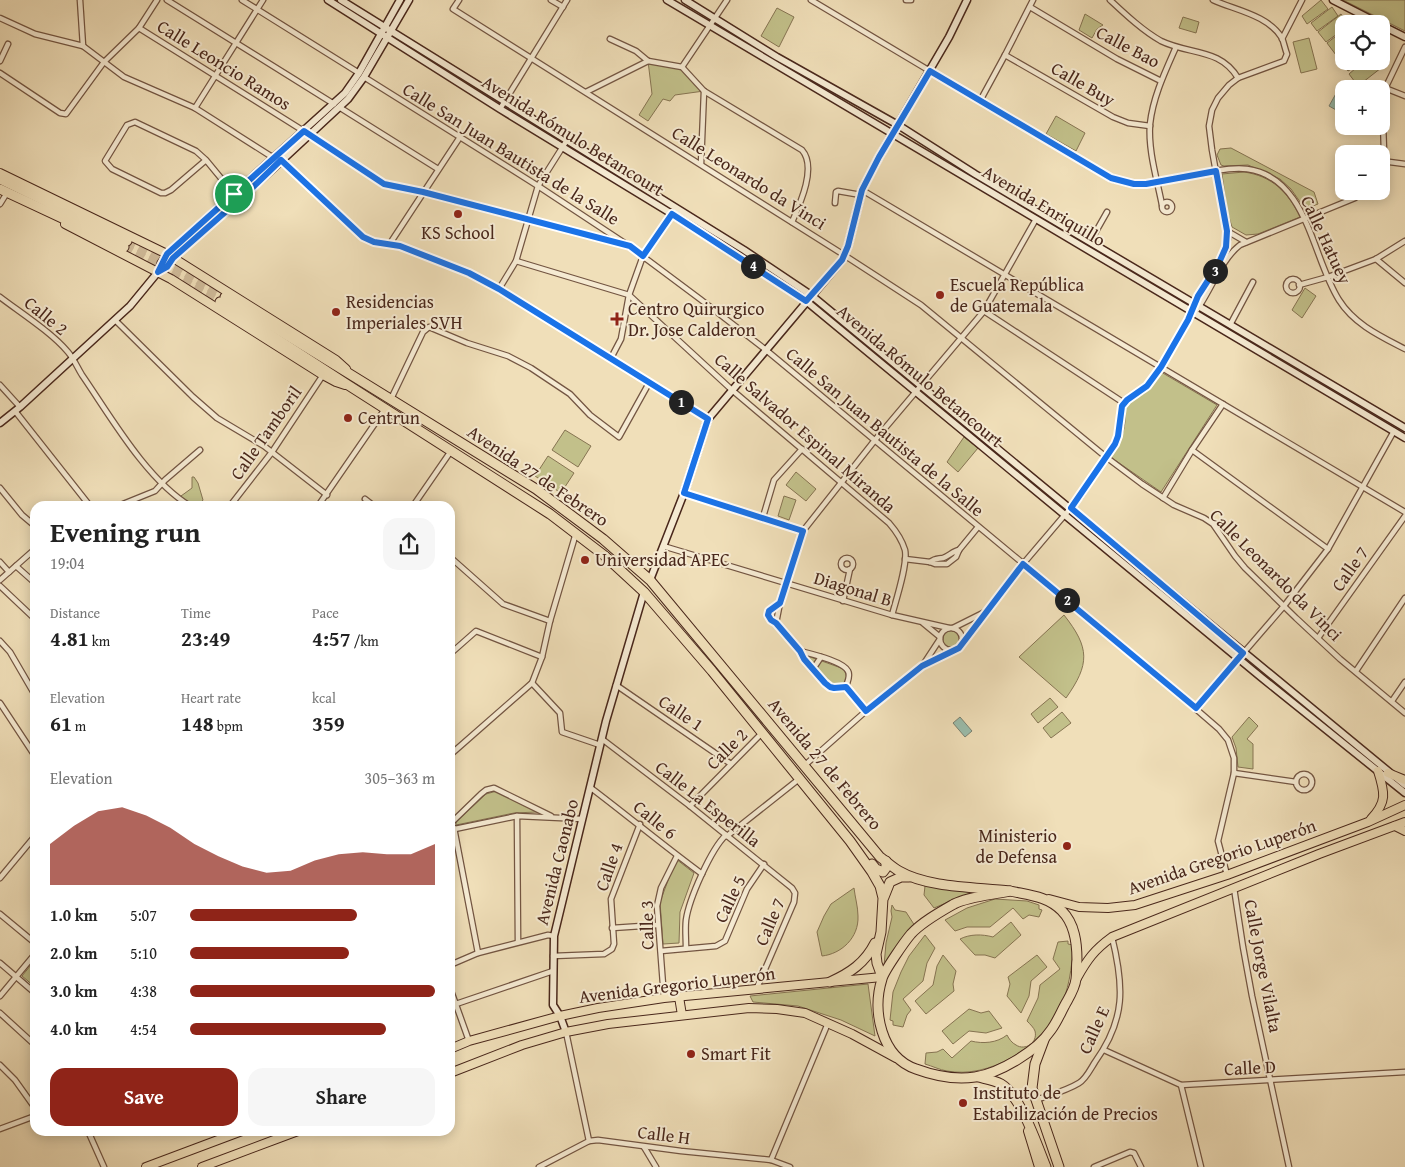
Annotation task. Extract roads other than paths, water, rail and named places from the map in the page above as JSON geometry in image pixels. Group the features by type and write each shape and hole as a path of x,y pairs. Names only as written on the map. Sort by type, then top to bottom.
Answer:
{"highway":[{"path":"0,179 125,244 2,193"},
{"path":"348,386 222,299 350,374"},
{"name":"Avenida 27 de Febrero","path":"350,374 536,489 603,538 650,580 880,857 900,872 940,884 1010,891 1044,898"},
{"name":"Avenida 27 de Febrero","path":"348,386 550,514 606,556 644,592 712,671 856,848 880,886 883,902 881,932 876,954 882,977"},
{"path":"782,758 789,757 790,748"},
{"path":"856,848 880,872 885,871 886,861"},
{"path":"883,902 890,882 901,876 914,877"},
{"path":"1010,891 955,904 930,919 910,935 882,977 878,1013 882,1034 896,1058 911,1068 932,1075 955,1078 975,1077 995,1071 1014,1062 1045,1038 1052,1029 1073,989 1076,978 1077,946 1071,924 1062,910 1044,898"},
{"path":"830,982 857,968 872,950 881,932"},
{"path":"1045,1038 1032,1072 1032,1088 1059,1167"},
{"path":"975,1077 1000,1083 1014,1097 1046,1167"}],"main road":[{"name":"Avenida Rómulo Betancourt","path":"328,0 562,148 672,214 806,301 1065,515 1405,786"},
{"name":"Avenida Rómulo Betancourt","path":"342,0 738,246 812,295 1071,508 1241,656 1405,793"},
{"path":"384,36 385,26 400,0"},
{"path":"0,423 73,360 115,320 158,272 167,267 170,256 234,194 304,131 348,99 384,36 392,30 409,0"},
{"name":"Avenida Enriquillo","path":"667,0 1036,219 1195,309 1230,325 1405,428"},
{"name":"Avenida Enriquillo","path":"685,0 778,57 898,125 1405,438"},
{"path":"650,580 684,493 708,419 836,267 844,255 861,193 879,157 949,37 967,0"},
{"path":"1333,0 1362,15"},
{"path":"1390,29 1405,37"},
{"path":"170,256 239,200 310,135 337,106"},
{"name":"Avenida 27 de Febrero","path":"0,174 170,256 336,360 350,374"},
{"path":"972,181 975,174"},
{"name":"Avenida 27 de Febrero","path":"2,193 158,272 323,375 348,386"},
{"path":"1338,398 1342,391"},
{"name":"Avenida Caonabo","path":"566,1032 560,1016 553,1005 554,936 601,742 644,592"},
{"path":"1368,822 1379,811 1383,801 1384,789 1378,771"},
{"path":"1388,773 1405,780"},
{"name":"Avenida Gregorio Luperón","path":"1044,898 1079,907 1108,908 1135,905 1226,875 1368,822 1405,805"},
{"name":"Avenida Gregorio Luperón","path":"1076,978 1088,958 1112,937 1319,854 1405,822"},
{"path":"1395,826 1405,831"},
{"name":"Avenida Gregorio Luperón","path":"455,1048 469,1041 560,1016 598,1008 664,998 882,977"},
{"path":"680,997 682,1015"},
{"name":"Avenida Gregorio Luperón","path":"455,1071 522,1045 566,1032 608,1024 749,1008 777,1009 804,1013 868,1042 896,1058"},
{"path":"1020,1107 1039,1167"},
{"path":"1047,1135 1064,1167"},
{"path":"146,1167 229,1136"},
{"path":"202,1167 285,1136"}],"street":[{"path":"80,0 83,46"},
{"path":"0,73 60,113 66,114 104,62 139,28 157,0"},
{"path":"168,0 438,170"},
{"name":"Calle San Juan Bautista de la Salle","path":"242,0 630,246 766,350 1196,708 1228,740 1234,758 1234,773 1218,841 1226,875"},
{"path":"195,108 263,0"},
{"name":"Calle Leonardo da Vinci","path":"459,0 453,9 701,164 921,306 1106,457 1174,505 1213,524 1235,556 1284,606 1340,659 1405,713"},
{"path":"551,0 563,7"},
{"path":"500,109 567,0"},
{"path":"682,67 727,0"},
{"name":"Calle Hatuey","path":"812,0 1111,178 1134,184 1158,182 1216,171 1245,169 1257,171 1270,177 1289,193 1304,219 1339,300 1356,320 1405,349"},
{"path":"906,0 911,0"},
{"path":"980,101 1006,55 1033,0"},
{"path":"1110,0 1153,36 1176,47 1218,58 1230,67 1238,78"},
{"path":"1195,309 1226,247 1227,231 1209,126 1212,110 1218,98 1238,78 1284,61 1287,54 1282,39 1261,19 1213,0"},
{"path":"1282,39 1302,0"},
{"name":"Calle Bao","path":"1030,7 1117,59 1161,80"},
{"path":"0,18 35,34 83,46 124,77 195,108 273,158 281,160 363,237 374,242 400,246 469,273 499,289 708,419"},
{"name":"Calle Leoncio Ramos","path":"139,28 304,131 384,184 423,192 630,246"},
{"path":"610,38 636,51 648,61"},
{"path":"0,61 8,44"},
{"path":"1162,205 1151,146 1150,126 1161,80 1176,47"},
{"path":"1389,80 1405,47"},
{"name":"Calle Buy","path":"1006,55 1113,117 1150,126"},
{"path":"586,92 648,61 682,67 704,91 806,154 808,159 805,191 792,222"},
{"path":"1390,90 1405,96"},
{"path":"701,164 704,91"},
{"path":"206,160 165,193 161,193 112,169 105,161 127,125 132,122 138,123 186,145 206,160 239,200"},
{"path":"389,245 460,137"},
{"path":"499,289 516,261 538,186 567,140"},
{"path":"1390,163 1405,164"},
{"path":"835,203 838,191 861,193 1005,275 1405,512"},
{"path":"0,204 2,193"},
{"path":"805,765 866,711 922,666 961,645 1023,564 1071,508 1115,444 1118,436 1121,408 1124,403 1147,386 1161,367 1188,320 1236,248 1246,242 1350,200"},
{"path":"1090,242 1107,212"},
{"path":"611,358 622,339 629,295 643,256 672,214"},
{"path":"776,623 780,603 803,531 875,440 984,311 1036,219"},
{"path":"1227,231 1246,242"},
{"path":"1299,285 1328,277 1376,259 1405,241"},
{"path":"733,254 738,246"},
{"path":"1376,259 1405,283"},
{"name":"Calle Salvador Espinal Miranda","path":"516,261 629,295 732,390 890,523 905,550 905,559 892,615"},
{"path":"1230,325 1253,282"},
{"name":"Calle 2","path":"0,297 58,343 73,360 130,444 161,483 184,501"},
{"path":"984,311 1124,403"},
{"path":"115,320 211,413 272,452 327,495"},
{"path":"391,399 423,332 429,326 467,343 508,356 531,368 570,394 590,415 619,437 650,382"},
{"path":"844,333 850,327"},
{"name":"Calle Tamboril","path":"234,501 272,452 323,375"},
{"path":"0,385 86,501"},
{"path":"1163,498 1223,404"},
{"path":"322,501 385,409"},
{"path":"1196,708 1284,606 1328,549 1394,431"},
{"path":"763,517 774,480 802,448"},
{"path":"130,501 155,491 161,483 200,450"},
{"path":"1192,450 1328,549"},
{"path":"416,501 450,451"},
{"path":"0,488 30,522"},
{"path":"684,493 803,531"},
{"name":"Calle 7","path":"1318,638 1405,516"},
{"path":"905,559 947,564 956,557 959,550 978,527"},
{"path":"455,751 532,683 542,657 550,621 576,533"},
{"name":"Diagonal B","path":"663,546 892,615 951,628"},
{"path":"0,580 30,553"},
{"path":"455,561 503,604 550,621"},
{"path":"0,562 9,572"},
{"path":"16,566 30,579"},
{"path":"843,601 850,569"},
{"path":"0,586 30,614"},
{"path":"1356,671 1405,598"},
{"path":"780,603 769,611 769,618 776,623 800,651 804,659 830,687 846,687"},
{"path":"922,666 943,632 986,611"},
{"path":"920,621 940,638 945,648 952,650"},
{"path":"951,628 956,629 962,634 961,645"},
{"path":"455,650 476,631 542,657"},
{"path":"0,641 10,652 30,684"},
{"path":"800,651 844,666 849,676 846,687"},
{"path":"813,669 821,657"},
{"path":"1392,701 1405,682"},
{"name":"Calle La Esperilla","path":"532,683 560,712 562,732 601,742 690,806 787,883 795,893"},
{"name":"Calle 1","path":"616,685 731,764"},
{"path":"846,687 866,711"},
{"path":"0,703 30,748"},
{"name":"Calle 2","path":"690,806 762,733"},
{"path":"1234,773 1296,782"},
{"path":"686,948 686,918 702,874 715,847 727,835 800,779"},
{"path":"455,819 486,790 494,788 552,817"},
{"name":"Calle 6","path":"591,788 640,824 677,856 702,874"},
{"path":"455,828 516,816 582,819"},
{"path":"516,816 518,942"},
{"name":"Calle 4","path":"553,956 607,954 612,949 614,944 611,899 640,824"},
{"path":"455,843 478,953"},
{"path":"0,878 30,845"},
{"name":"Calle 3","path":"664,998 657,925 658,897 677,856"},
{"name":"Calle 5","path":"661,951 716,946 725,941 750,882 764,864"},
{"name":"Calle Jorge Vilalta","path":"1234,888 1244,954 1272,1081 1287,1167"},
{"name":"Calle 7","path":"756,990 794,902 795,893"},
{"path":"0,914 30,939"},
{"path":"612,928 657,925"},
{"path":"455,964 478,953 548,935 554,936"},
{"name":"Calle E","path":"1036,1100 1081,1082 1104,1050 1118,1019 1121,999 1119,966 1112,937"},
{"path":"0,996 30,960"},
{"path":"0,963 30,989"},
{"path":"469,1041 456,1004 553,971"},
{"path":"0,1013 30,1040"},
{"path":"771,1160 828,1023"},
{"name":"Avenida Caonabo","path":"566,1032 589,1141"},
{"name":"Calle D","path":"1104,1050 1181,1085 1405,1072"},
{"path":"0,1065 15,1080 30,1101"},
{"path":"1181,1085 1201,1167"},
{"path":"0,1129 30,1118"},
{"path":"90,1136 104,1167"},
{"name":"Calle H","path":"589,1141 598,1140 644,1147 771,1160 790,1167"},
{"path":"540,1167 589,1141"},
{"path":"644,1147 656,1167"},
{"path":"1094,1167 1130,1152 1134,1153 1141,1167"}],"tunnel":[{"path":"127,241 178,268 225,297"},
{"path":"124,247 220,302"}],"place":[{"name":"KS School","path":"458,214"},
{"name":"Escuela República de Guatemala","path":"940,295"},
{"name":"Residencias Imperiales SVH","path":"336,312"},
{"name":"Centro Quirurgico Dr. Jose Calderon","path":"617,319"},
{"name":"Centrun","path":"348,418"},
{"name":"Universidad APEC","path":"585,560"},
{"name":"Ministerio de Defensa","path":"1067,846"},
{"name":"Smart Fit","path":"691,1054"},
{"name":"Instituto de Estabilización de Precios","path":"963,1103"}]}
